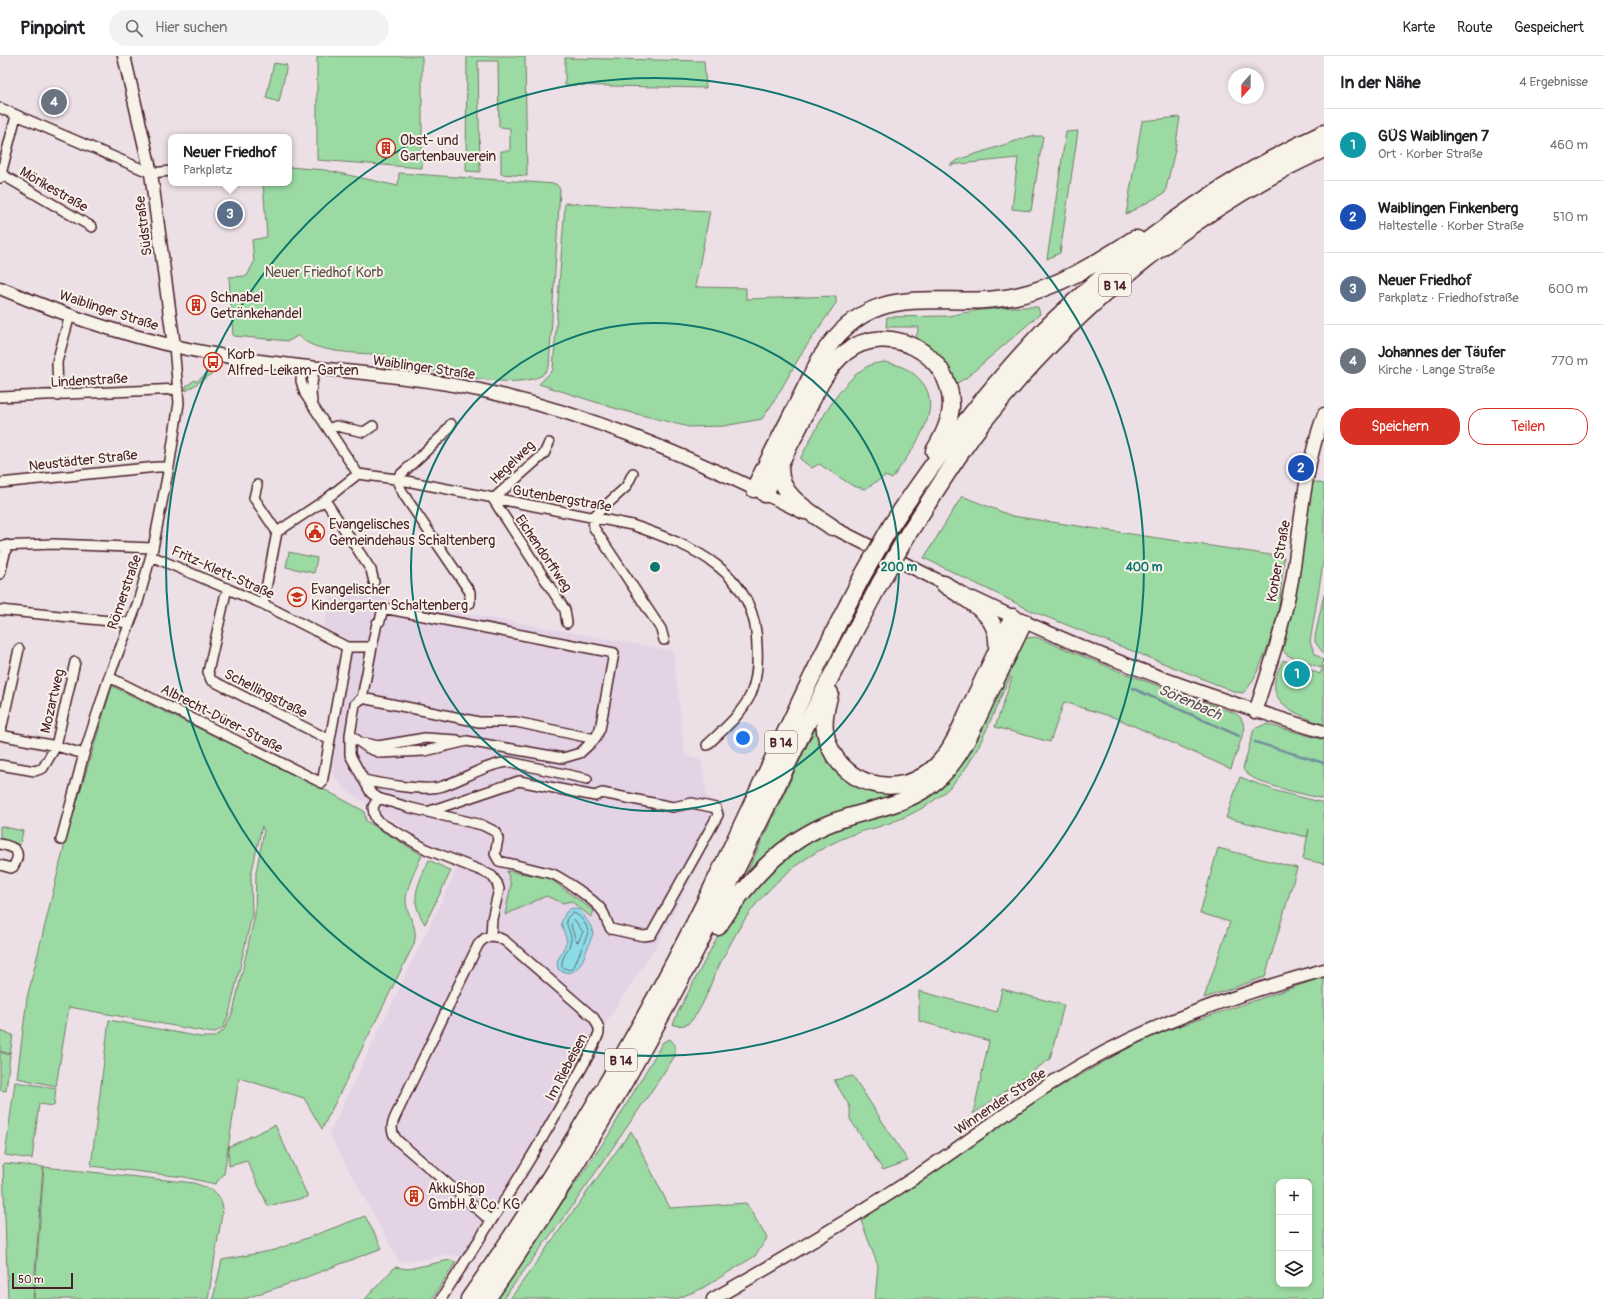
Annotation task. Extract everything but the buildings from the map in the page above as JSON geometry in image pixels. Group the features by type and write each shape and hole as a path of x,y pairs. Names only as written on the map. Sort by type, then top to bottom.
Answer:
{"highway":[{"name":"B 14","path":"469,1299 553,1173 627,1048 710,892 863,575 892,524 925,474 970,416 1045,329 1093,285 1149,238 1189,210 1234,181 1278,156 1324,133"},
{"name":"B 14","path":"487,1299 552,1203 613,1104 700,943 794,751 880,583 908,534 958,455 1015,383 1074,322 1103,296 1159,250 1197,222 1243,193 1324,149"},
{"path":"760,491 821,357 834,338 862,316 894,302 909,299 975,300 1018,295 1052,284 1073,275 1134,239 1149,238"},
{"path":"760,491 782,460 820,386 838,359 847,351 868,342 883,339 896,340 919,348 939,367 949,392 951,406 948,420 925,474"},
{"path":"782,460 781,478 786,490 793,498 832,528"},
{"path":"944,584 990,618 996,630 997,650"},
{"path":"839,663 837,676 824,716 824,731 831,752 845,770 856,778 876,786 899,786 920,778 929,772 946,755 997,650 1018,620"},
{"path":"700,943 714,933 730,908 762,870 797,841 832,822 906,800 935,782 947,771 966,741 1018,620"}],"street":[{"name":"Südstraße","path":"124,56 151,173 174,346"},
{"path":"0,108 151,173 168,170"},
{"path":"1,176 16,116"},
{"name":"Mörikestraße","path":"1,176 92,227"},
{"name":"Waiblinger Straße","path":"0,288 70,315 174,346 214,354 308,368 448,384 551,407 659,445 760,491 1018,620 1131,668 1255,712 1324,732"},
{"path":"58,396 57,362 70,315"},
{"name":"Römerstraße","path":"61,840 84,754 109,677 130,623 152,552 169,467 177,416 179,389 174,346"},
{"path":"277,532 325,500 358,474 314,408 302,387 308,368"},
{"name":"Lindenstraße","path":"0,397 58,396 179,389"},
{"name":"Korber Straße","path":"1255,712 1274,654 1292,582 1308,466 1323,422"},
{"path":"451,424 443,435 396,479 404,495 470,592 470,604"},
{"path":"329,429 336,426 364,432 372,426"},
{"name":"Hegelweg","path":"493,499 542,455 549,443"},
{"name":"Neustädter Straße","path":"0,482 169,467"},
{"path":"633,473 626,487 593,517 594,528 661,629 664,640"},
{"name":"Gutenbergstraße","path":"358,474 396,479 632,525 652,532 702,556 732,579 741,589 748,602 757,639 757,667 754,685 746,703 732,721 707,745"},
{"path":"257,485 254,498 277,532 264,604"},
{"name":"Eichendorffweg","path":"493,499 565,610 567,623"},
{"path":"325,500 371,570 374,582"},
{"name":"Fritz-Klett-Straße","path":"4,545 53,544 152,552 264,604 347,647"},
{"path":"0,574 4,545"},
{"name":"Schellingstraße","path":"227,588 208,672 211,680 330,740"},
{"path":"350,735 372,750 381,753 424,751 467,741 562,758 580,752 595,739 600,729 614,653 383,608 380,621 377,623 362,698 355,704 350,735 350,755 372,793 378,798 427,812 482,825 496,832 498,839 495,854 499,860 557,876 602,910 608,925 611,928 647,937 655,928 718,815 716,808 692,803 673,807 602,793 595,796 519,781 427,812"},
{"path":"0,610 130,623"},
{"path":"330,740 347,647 372,647"},
{"path":"19,649 0,735 56,746 84,754"},
{"name":"Mozartweg","path":"0,765 34,771 44,768 56,746 75,662"},
{"name":"Albrecht-Dürer-Straße","path":"109,677 322,783 330,740"},
{"path":"362,698 479,722 516,722 595,739"},
{"path":"364,780 416,787 442,787 497,763 510,762 587,779"},
{"path":"378,798 373,807 376,819 428,850 492,876 499,889 492,918 491,935 485,937 478,945 396,1115 391,1129 392,1134 398,1141 492,1221"},
{"path":"0,844 16,849 18,853 13,867 10,868 0,865"},
{"name":"Im Riebeisen","path":"441,1299 492,1221 544,1136 596,1042 599,1028 594,1018 505,941 491,935"},
{"name":"Winnender Straße","path":"713,1299 918,1175 1025,1100 1083,1064 1147,1031 1198,1011 1265,986 1324,970"}],"shaded area":[{"path":"333,589 673,651 685,755 702,761 707,796 726,812 658,943 599,1033 480,1238 460,1256 445,1255 408,1262 399,1261 329,1134 463,856 439,851 343,788 331,771 353,642 323,627"}],"green space":[{"path":"317,56 422,56 422,168 317,160"},
{"path":"467,56 525,56 527,176 501,174 501,151 510,151 510,128 499,127 498,61 478,61 480,172 466,171"},
{"path":"565,58 704,61 706,88 565,85"},
{"path":"274,63 287,65 279,102 266,98"},
{"path":"1180,117 1175,150 1165,193 1126,214 1142,121"},
{"path":"1078,131 1060,253 1047,259 1066,132"},
{"path":"1031,136 1043,136 1031,211 1012,209 1018,158 950,165 957,160"},
{"name":"Neuer Friedhof Korb","path":"292,167 325,170 398,186 399,173 556,184 560,189 549,367 541,376 529,380 485,380 428,370 386,365 386,355 352,353 326,349 314,346 305,341 299,335 289,341 233,336 229,277 247,276 254,262 252,240 267,237 263,186 292,186"},
{"path":"565,203 710,211 695,287 746,288 746,299 836,296 836,303 803,351 762,419 724,426 689,427 617,409 539,384 553,370"},
{"path":"1011,307 1038,307 1040,314 966,378 955,384 943,362 916,337 919,327 886,327 887,317 948,316 973,311"},
{"path":"885,362 906,369 914,374 922,382 928,394 930,406 922,432 892,479 885,476 865,489 853,486 819,464 812,468 800,459 829,407 849,382 859,372 870,365"},
{"path":"211,370 213,373 186,391 186,386 195,380 196,382"},
{"path":"1311,481 1324,484 1324,558 1310,642 1315,654 1324,660 1321,668 1287,655 1283,650"},
{"path":"962,496 1012,516 1284,557 1278,612 1269,643 1254,678 1243,693 1236,692 1034,612 924,558"},
{"path":"289,552 317,558 314,573 286,567"},
{"path":"1324,594 1324,654 1315,642 1315,637"},
{"path":"1011,631 1013,632 962,742 950,761 934,778 922,787 895,800 836,818 809,829 777,852 738,891 819,720 824,740 832,758 853,780 867,787 881,790 900,789 915,784 928,777 948,756 963,730"},
{"path":"1036,637 1126,674 1235,713 1241,718 1245,728 1231,769 1116,718 1064,702 1050,742 995,727 1012,678 1006,673 1017,647 1026,638"},
{"path":"1283,660 1320,674 1324,665 1324,725 1291,710 1278,698 1275,690 1275,681"},
{"path":"1004,674 1010,678 984,735 970,762 951,786 925,807 896,821 839,840 806,859 786,874 758,901 744,921 725,954 698,1012 690,1022 680,1026 673,1025 678,1012 722,928 747,894 792,851 832,828 896,810"},
{"path":"112,686 329,792 364,811 366,821 422,855 409,885 406,897 407,908 415,932 414,944 322,1129 304,1098 239,1078 224,1174 215,1184 184,1177 91,1166 109,1020 201,1037 214,1037 224,1030 233,1012 255,915 256,872 264,831 262,826 251,875 252,915 229,1014 223,1028 213,1033 69,1007 56,1086 17,1078 27,998 67,835"},
{"path":"1266,724 1324,740 1324,799 1292,792 1257,780 1248,775 1243,769 1254,729"},
{"path":"1240,777 1276,791 1324,803 1324,864 1303,859 1309,829 1307,837 1226,818"},
{"path":"0,826 23,831 20,845 0,840"},
{"path":"1218,848 1297,868 1265,977 1204,998 1230,922 1200,913"},
{"path":"429,860 451,871 425,924 417,907 416,892"},
{"path":"507,871 549,878 594,911 591,917 571,901 563,903 546,896 505,915 511,885"},
{"path":"1324,977 1324,1299 875,1299 878,1266 859,1215 1027,1105 1150,1036"},
{"path":"1002,989 1064,1005 1050,1059 973,1114 989,1041 919,1021 919,991 997,1012"},
{"path":"0,1031 13,1035 10,1054 0,1051"},
{"path":"670,1039 675,1045 675,1056 578,1198 503,1299 496,1299 608,1136 663,1042"},
{"path":"0,1052 10,1055 6,1091 0,1090"},
{"path":"853,1076 908,1161 883,1170 850,1119 850,1107 834,1080"},
{"path":"15,1082 56,1088 54,1106 39,1104 32,1159 5,1155"},
{"path":"275,1125 308,1197 268,1206 247,1161 229,1166 228,1147"},
{"path":"631,1131 670,1208 746,1203 767,1238 755,1256 701,1289 676,1299 510,1299"},
{"path":"5,1163 43,1167 33,1299 8,1299 3,1165"},
{"path":"44,1167 194,1183 217,1194 222,1202 223,1208 208,1299 34,1299"},
{"path":"365,1216 382,1248 291,1283 244,1299 213,1299 222,1260 275,1250"},
{"path":"450,1260 456,1262 432,1299 365,1299 395,1267 408,1269"}],"water":[{"path":"572,908 580,910 592,928 593,934 581,963 572,972 566,972 558,969 557,962 567,941 561,923 566,912"}],"waterway":[{"name":"Sörenbach","path":"1132,688 1239,736"},
{"name":"Sörenbach","path":"1255,742 1324,763"}],"place":[{"name":"Johannes der Täufer","path":"54,102"},
{"name":"Obst- und Gartenbauverein","path":"386,148"},
{"name":"Neuer Friedhof","path":"230,214"},
{"name":"Schnabel Getränkehandel","path":"196,305"},
{"name":"Korb Alfred-Leikam-Garten","path":"213,362"},
{"name":"Waiblingen Finkenberg","path":"1301,468"},
{"name":"Evangelisches Gemeindehaus Schaltenberg","path":"315,532"},
{"name":"Evangelischer Kindergarten Schaltenberg","path":"297,597"},
{"name":"GÜS Waiblingen 7","path":"1297,674"},
{"name":"AkkuShop GmbH & Co. KG","path":"414,1196"}]}
